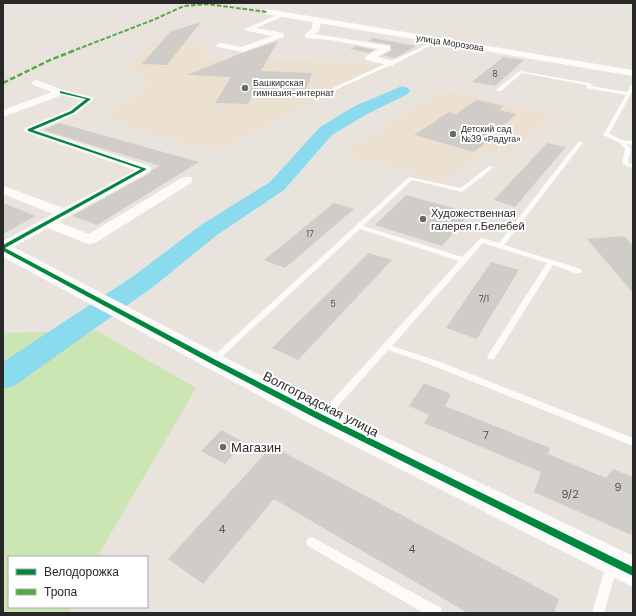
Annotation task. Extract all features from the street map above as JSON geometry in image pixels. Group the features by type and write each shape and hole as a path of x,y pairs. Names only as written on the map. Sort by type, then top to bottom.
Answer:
{"street":[{"name":"улица Морозова","path":"267,12 633,73"},
{"path":"220,45 243,50 280,35 248,29 282,15"},
{"path":"316,21 315,31 308,36 331,38 388,48 369,58 392,63"},
{"path":"3,248 145,169 29,130 72,112 88,99 36,83"},
{"path":"3,114 62,92"},
{"path":"47,223 90,240 187,180"},
{"path":"3,190 64,214"},
{"name":"Волгоградская улица","path":"3,248 212,361 322,418 623,568"}],"lane":[{"path":"322,94 438,41"},
{"path":"500,90 521,72 589,84 588,87 628,94"},
{"path":"633,86 606,135 622,142 633,142"},
{"path":"622,142 628,149 625,164 633,166"},
{"path":"500,246 580,143"},
{"path":"212,361 411,178 462,190 491,167"},
{"path":"358,226 463,260"},
{"path":"322,418 482,240 578,271"},
{"path":"491,357 552,262"},
{"path":"387,347 432,362 633,442"},
{"path":"312,542 436,613"},
{"path":"598,613 623,568"}],"shaded area":[{"name":"Башкирская гимназия-интернат","path":"154,41 197,43 205,45 208,48 200,58 361,62 387,68 329,95 321,96 217,150 133,129 99,112 140,96 151,81 128,66"},
{"name":"Детский сад №39 «Радуга»","path":"444,90 553,115 504,159 481,152 444,183 343,152"}],"green space":[{"path":"97,331 196,388 98,556 8,556 8,608 70,608 68,613 3,613 3,333"}],"building":[{"path":"201,22 167,65 142,64 170,32"},
{"path":"373,38 416,46 395,58 383,55 391,51 391,45 368,41"},
{"path":"278,41 261,71 312,73 305,92 255,90 248,104 215,103 231,77 187,75 242,53"},
{"path":"356,46 375,50 369,53 350,49"},
{"path":"503,57 524,60 495,86 472,82"},
{"path":"476,100 504,106 499,110 517,114 485,140 488,141 474,152 414,135 449,112 456,114"},
{"path":"59,123 199,162 97,225 72,216 160,166 43,130"},
{"path":"547,143 566,147 515,207 494,200"},
{"name":"Художественная галерея г.Белебей","path":"406,195 470,213 442,246 375,225"},
{"path":"3,203 36,216 3,234"},
{"path":"334,203 354,209 285,268 264,260"},
{"path":"624,236 633,246 633,293 587,239"},
{"path":"369,253 392,260 298,360 272,348"},
{"path":"491,262 519,270 477,339 446,328"},
{"path":"424,383 451,394 445,406 550,448 548,454 606,478 613,469 633,477 633,526 631,535 534,492 541,472 424,423 429,415 409,406"},
{"name":"Магазин","path":"221,430 244,442 225,464 201,451"},
{"path":"272,446 559,599 554,613 468,613 274,499 203,584 168,559"}],"waterway":[{"path":"3,378 144,281 209,230 277,186 326,131 361,110 402,91"}],"marked path":[{"path":"3,83 50,60 153,20 184,6 207,4 267,12"}],"cycle path":[{"path":"3,247 145,169 29,130 72,112 89,99 61,92"},
{"path":"3,249 322,418 633,572"}],"place":[{"name":"Башкирская гимназия-интернат","path":"245,88"},
{"name":"Детский сад №39 «Радуга»","path":"453,134"},
{"name":"Художественная галерея г.Белебей","path":"423,219"},
{"name":"Магазин","path":"223,447"}]}
